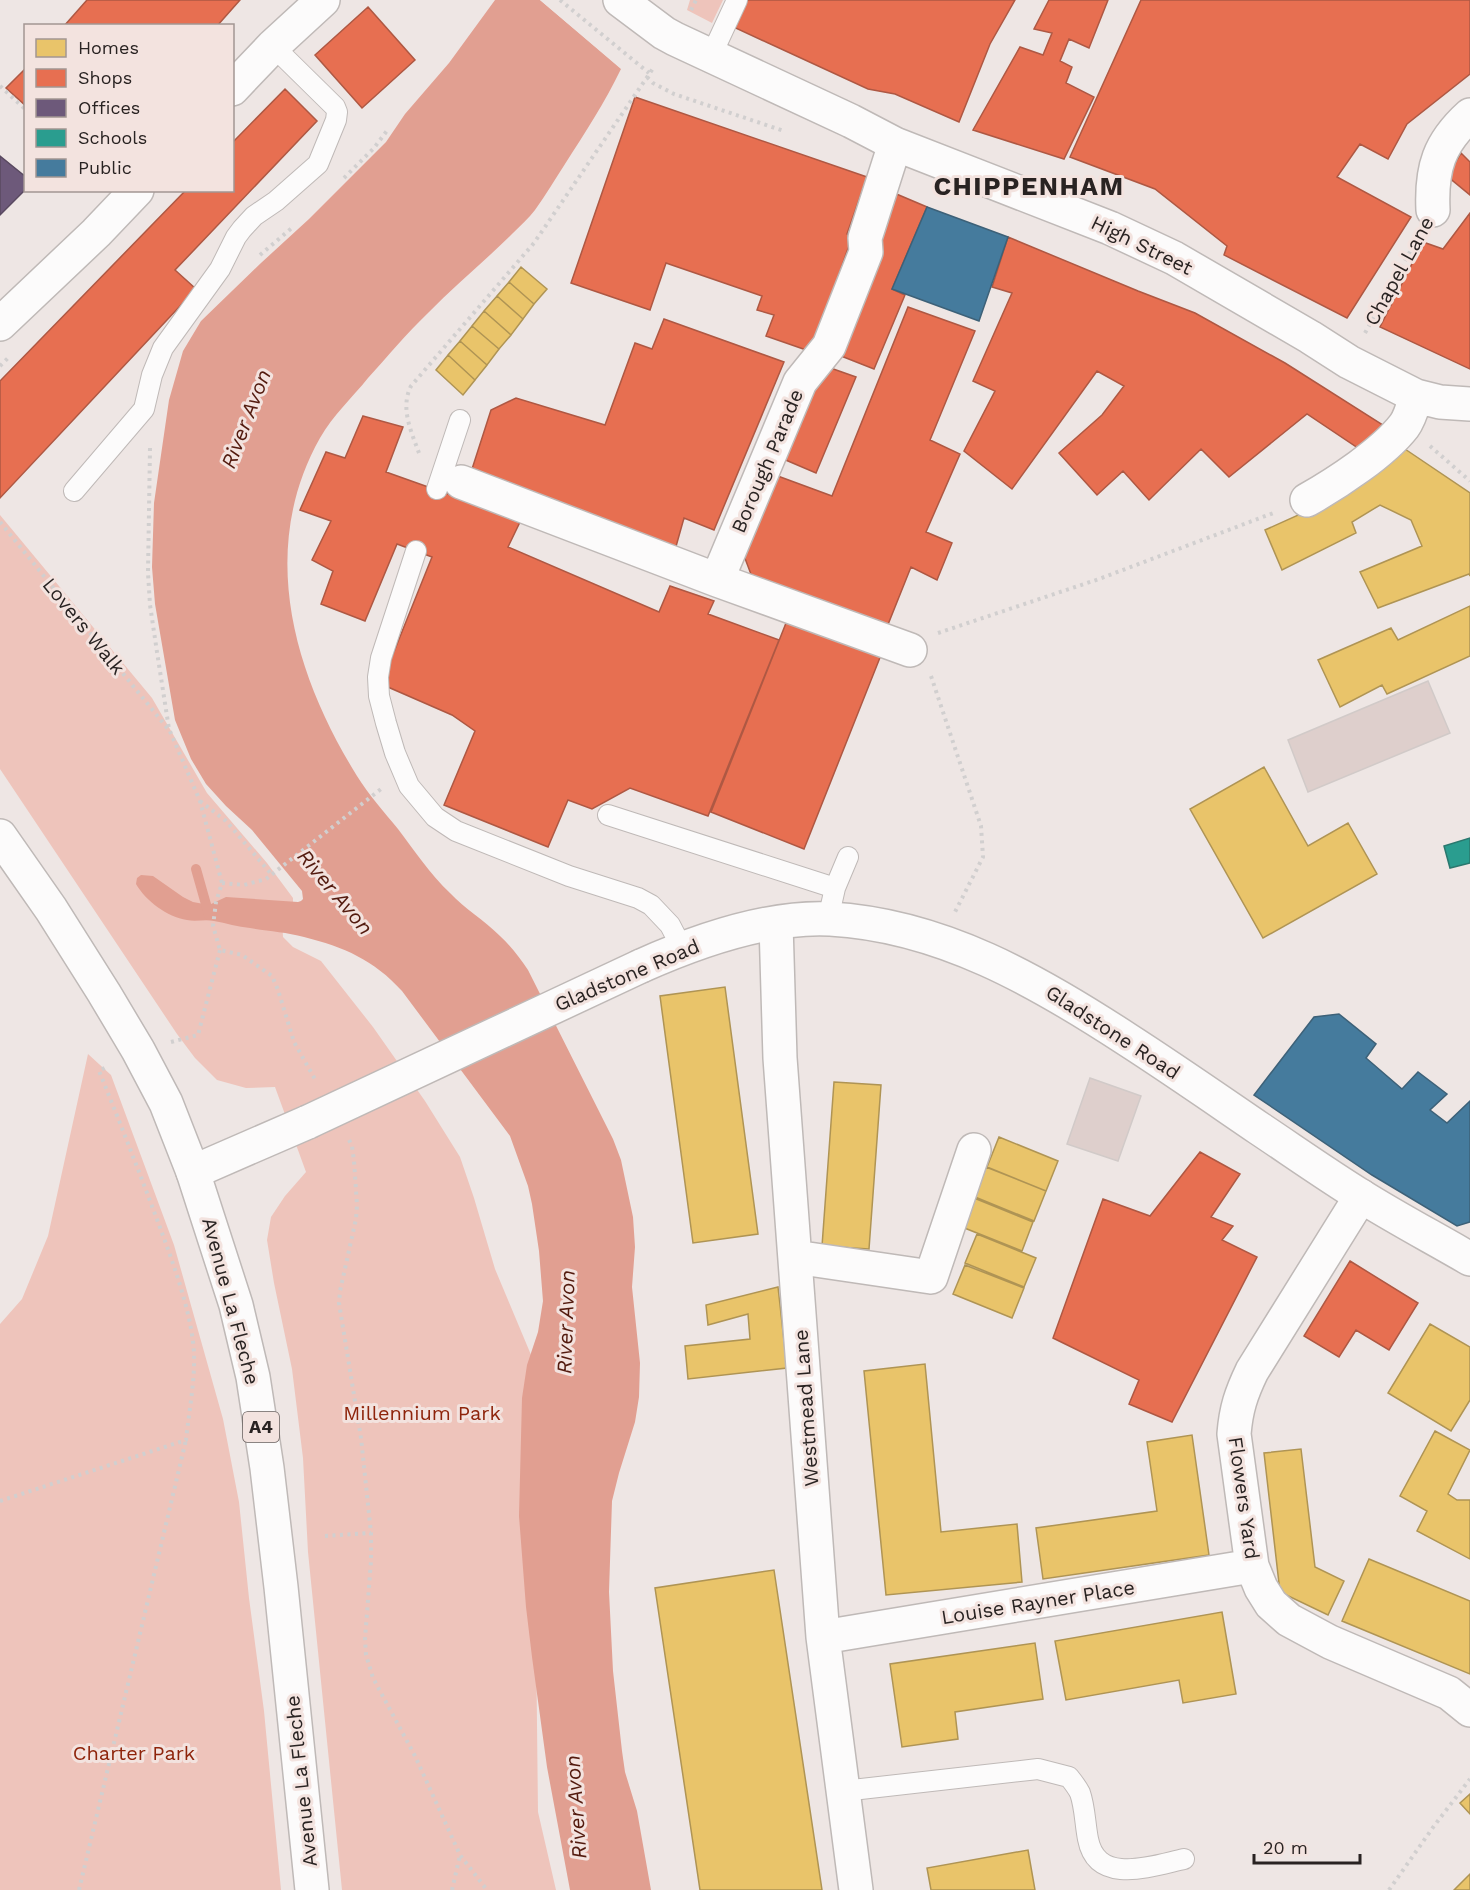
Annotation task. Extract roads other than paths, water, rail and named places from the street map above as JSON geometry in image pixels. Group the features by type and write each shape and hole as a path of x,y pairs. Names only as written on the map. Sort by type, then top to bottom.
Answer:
{"street":[{"path":"234,87 273,46 323,0"},
{"name":"High Street","path":"620,0 670,36 895,144 1110,228 1174,258 1310,337 1348,362 1416,396 1440,402 1469,404"},
{"name":"Chapel Lane","path":"1433,210 1432,189 1435,164 1445,142 1470,115"},
{"name":"Borough Parade","path":"717,580 800,382 829,346 866,252 865,238 895,144"},
{"path":"0,324 96,233 135,192"},
{"path":"0,302 35,292"},
{"path":"1307,500 1359,466 1405,425 1416,396"},
{"path":"446,482 904,648"},
{"name":"Avenue La Fleche","path":"0,836 51,909 138,1050 166,1103 193,1172 236,1305 254,1377 267,1468 312,1890"},
{"name":"Gladstone Road","path":"193,1172 308,1122 682,948 727,934 776,924 828,919 874,924 933,937 981,956 1048,989 1361,1196 1470,1259"},
{"name":"Westmead Lane","path":"776,924 780,1058 823,1637 856,1890"},
{"path":"795,1257 932,1277 974,1150"},
{"name":"Flowers Yard","path":"1361,1196 1252,1371 1235,1414 1234,1434 1252,1566 1271,1604 1288,1620 1330,1642 1449,1693 1470,1710"},
{"name":"Louise Rayner Place","path":"823,1637 1252,1566"}],"lane":[{"path":"711,56 736,0"},
{"path":"74,491 144,409 154,368 163,348 220,269 236,237 254,216 294,186 320,162 336,118 335,107 273,46"},
{"path":"446,482 460,420"},
{"path":"416,551 384,648 378,677 379,696 389,733 409,786 435,816 456,831 569,876 638,898 651,905 670,925 682,948"},
{"path":"608,815 835,888"},
{"path":"828,919 835,888 848,858"},
{"path":"843,1791 1038,1769 1069,1777 1079,1792 1091,1851 1100,1862 1111,1869 1142,1868 1184,1859"}],"water":[{"name":"River Avon","path":"495,0 540,0 621,69 587,129 533,213 413,328 325,430 301,480 290,524 287,567 291,611 301,654 316,696 335,737 357,776 429,870 456,899 504,940 528,970 613,1139 621,1160 633,1217 635,1247 632,1287 640,1363 639,1397 635,1422 612,1501 609,1592 613,1671 622,1751 625,1772 637,1811 651,1890 570,1890 547,1767 526,1607 519,1516 522,1398 527,1365 538,1332 543,1301 532,1204 510,1136 402,991 369,963 345,950 297,935 211,920 190,921 172,916 145,896 136,884 137,878 141,875 153,876 183,897 193,902 209,905 226,897 298,902 303,899 302,891 252,830 206,784 191,759 175,720 155,604 152,567 154,503 169,400 183,351 201,321 386,142 405,114 449,63"}],"waterway":[{"path":"196,869 209,915 212,915"}],"district":[{"name":"CHIPPENHAM","path":"1029,186"}],"park label":[{"name":"Millennium Park","path":"422,1413"},
{"name":"Charter Park","path":"134,1753"}]}
